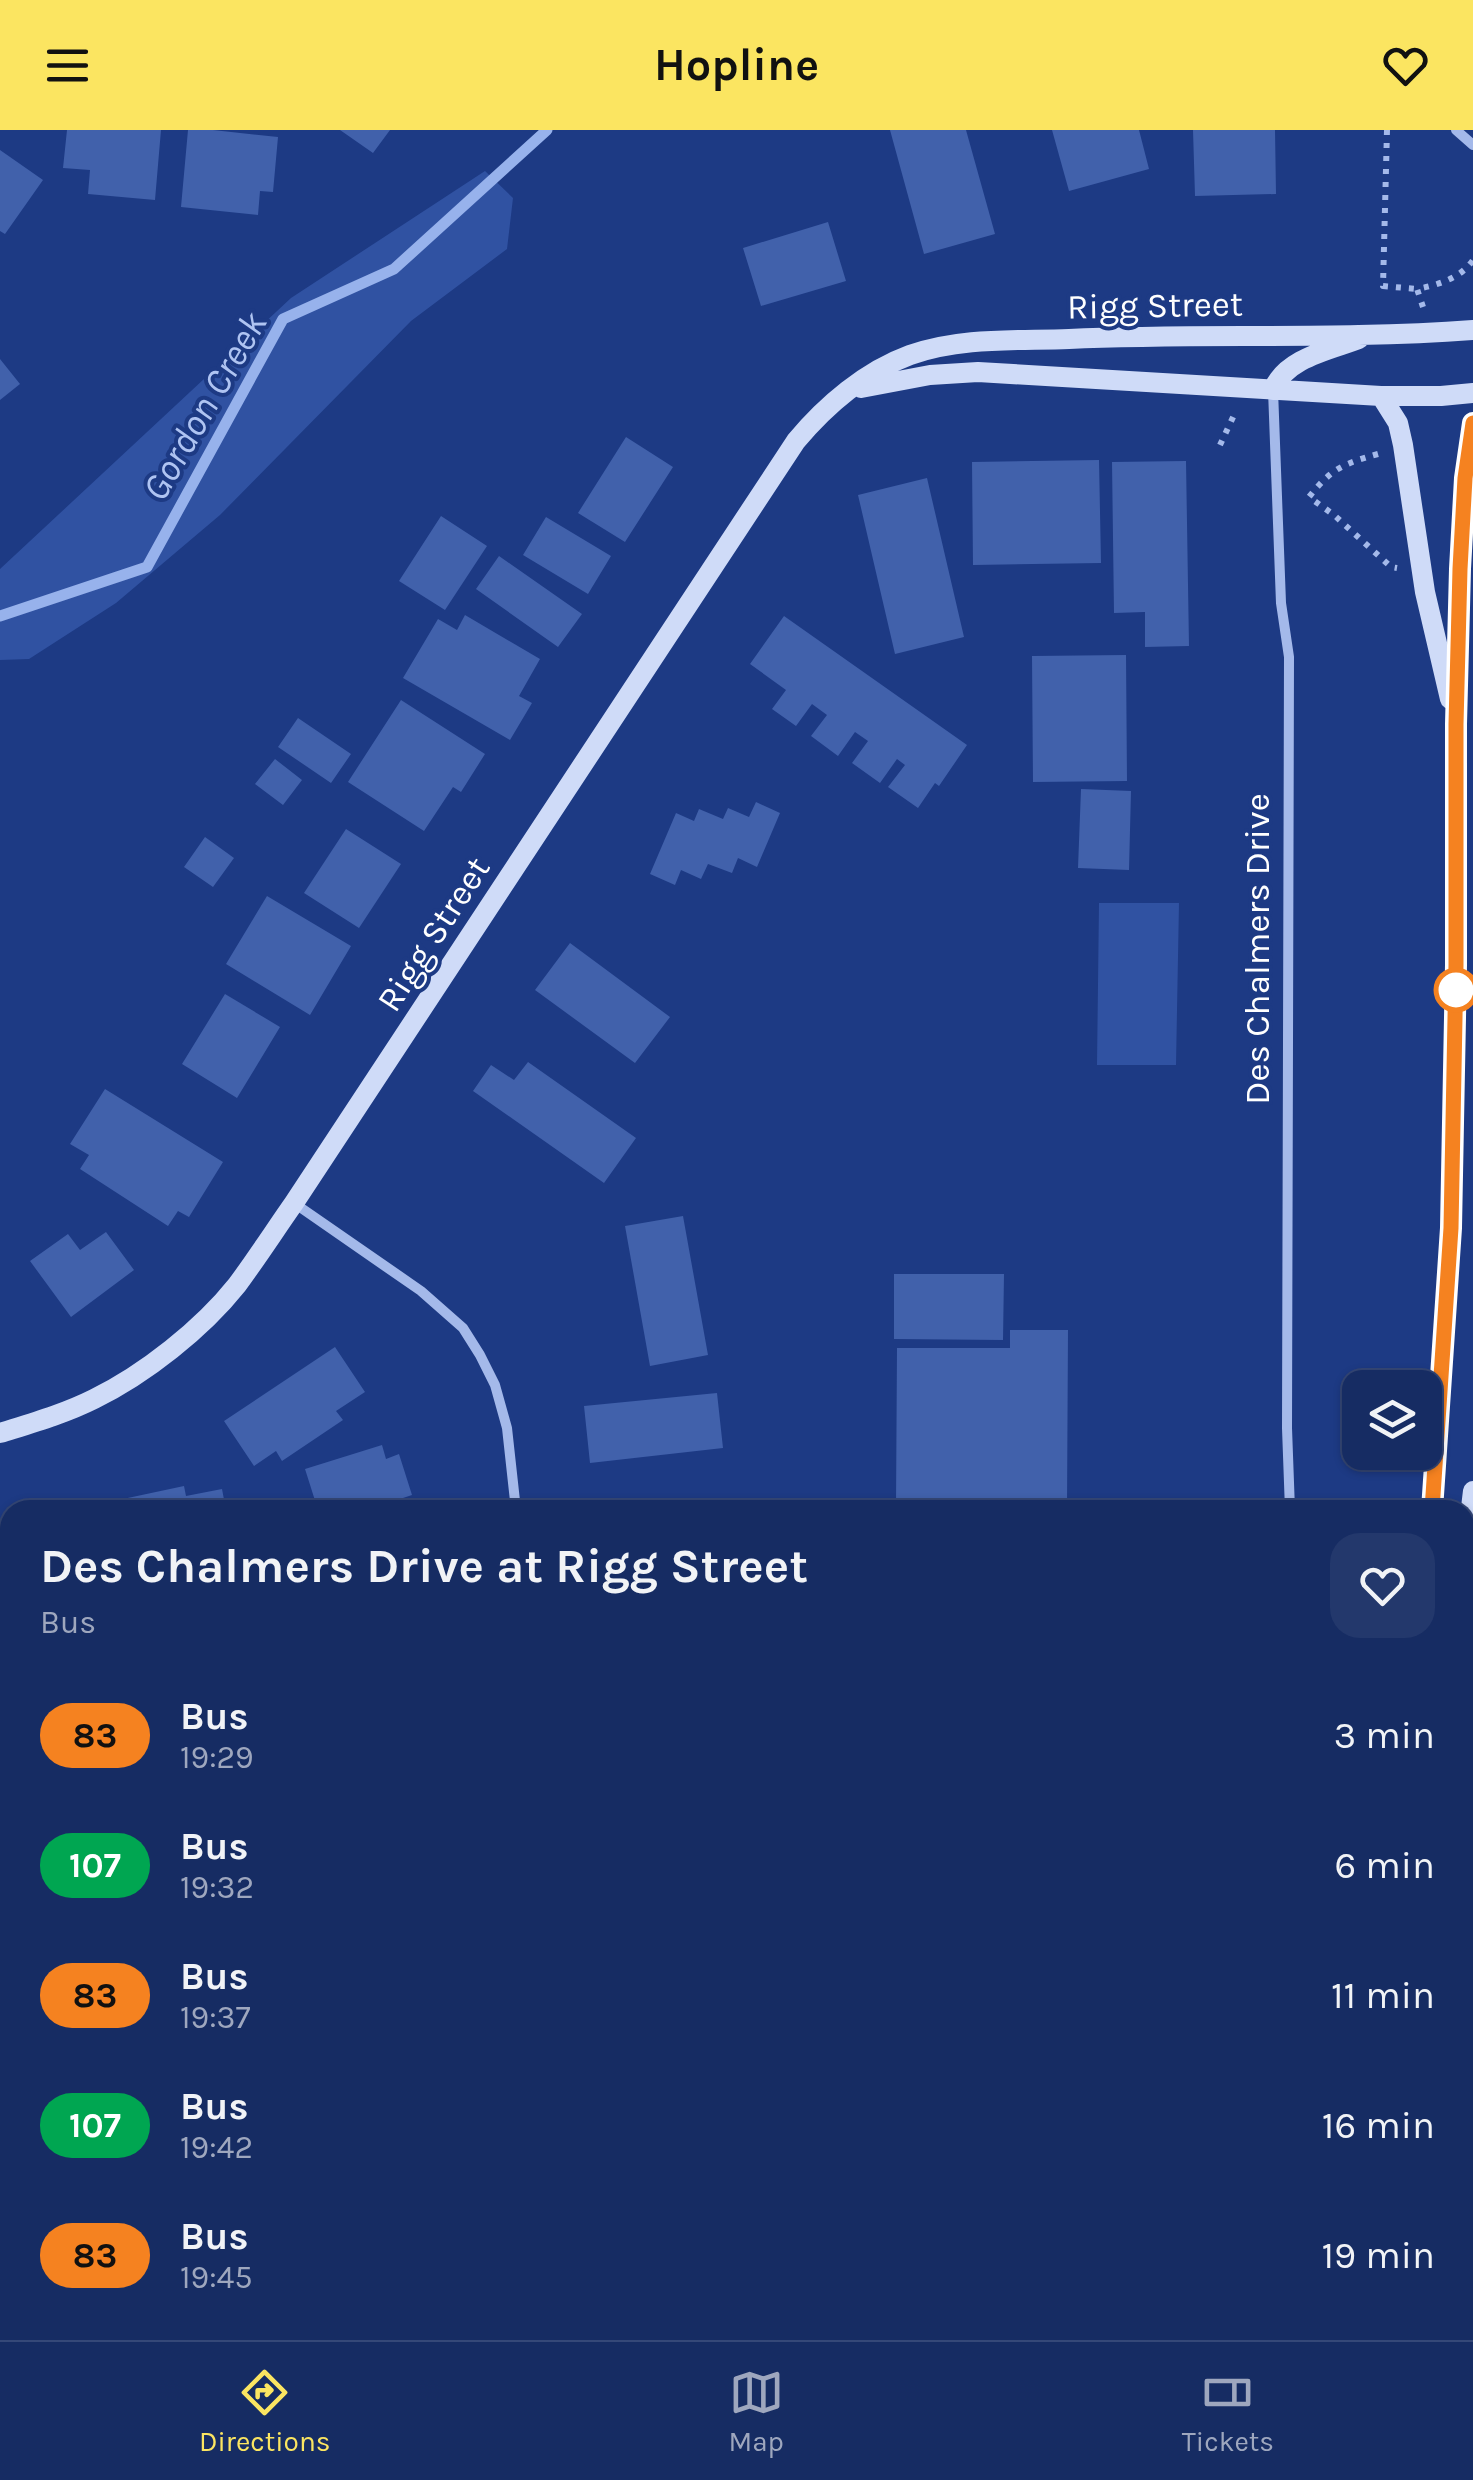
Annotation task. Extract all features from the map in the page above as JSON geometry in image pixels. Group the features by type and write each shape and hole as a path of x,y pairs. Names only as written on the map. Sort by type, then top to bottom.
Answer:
{"street":[{"path":"1456,130 1473,146"},
{"name":"Rigg Street","path":"0,1432 94,1399 138,1373 187,1336 235,1288 796,441 815,418 849,391 888,364 922,351 979,341 1473,330"},
{"path":"1274,390 1278,378 1290,367 1372,334"},
{"path":"1040,339 1040,375"},
{"name":"Rigg Street","path":"849,391 946,373 1382,396 1473,392"},
{"name":"Des Chalmers Drive","path":"1274,390 1281,603 1289,656 1290,1500"},
{"path":"1382,396 1398,423 1422,576 1456,724"},
{"path":"1433,1500 1451,1228 1456,724 1462,518 1473,423"},
{"path":"294,1203 421,1291 464,1328 495,1386 507,1428 515,1500"}],"path":[{"path":"1388,130 1383,286 1416,289 1436,285 1470,266 1473,260"},
{"path":"1416,289 1423,303"},
{"path":"1383,452 1326,475 1309,497 1391,567 1422,576"}],"shaded area":[{"path":"485,171 513,198 507,249 411,321 220,515 116,603 29,659 0,660 0,569 291,298"},
{"path":"1099,903 1179,903 1176,1065 1097,1065"}],"building":[{"path":"67,130 161,130 155,200 88,194 90,170 63,168"},
{"path":"188,130 278,137 273,192 260,191 258,215 181,207"},
{"path":"340,130 390,130 373,153"},
{"path":"890,130 966,130 995,234 924,254"},
{"path":"1052,130 1139,130 1149,169 1069,191"},
{"path":"1193,130 1275,130 1276,194 1195,196"},
{"path":"0,150 43,180 5,234 0,231"},
{"path":"828,222 846,281 761,306 743,248"},
{"path":"0,359 20,384 0,400"},
{"path":"626,437 673,467 625,542 578,513"},
{"path":"1099,460 1101,563 973,565 972,462"},
{"path":"1186,461 1189,646 1145,647 1145,612 1114,613 1112,462"},
{"path":"927,478 964,637 895,654 858,495"},
{"path":"441,516 487,546 445,610 399,581"},
{"path":"546,517 611,556 588,594 523,555"},
{"path":"499,556 582,614 558,647 476,589"},
{"path":"465,615 540,659 519,696 532,703 510,740 403,678 438,619 457,630"},
{"path":"784,616 967,745 939,786 935,783 918,808 888,787 905,765 897,759 880,783 852,763 868,741 855,732 838,756 811,736 827,715 812,704 796,726 772,709 786,690 750,664"},
{"path":"1126,655 1127,781 1033,782 1032,656"},
{"path":"401,700 485,754 461,792 453,787 424,831 348,782"},
{"path":"298,718 351,754 331,783 278,747"},
{"path":"275,759 302,780 283,805 255,784"},
{"path":"1081,789 1131,791 1129,870 1078,868"},
{"path":"756,802 780,813 757,867 738,858 732,873 708,864 701,879 681,870 675,885 650,874 676,813 694,821 699,809 723,819 728,808 749,817"},
{"path":"346,829 401,864 359,928 304,893"},
{"path":"205,837 234,858 213,887 184,867"},
{"path":"267,896 351,946 310,1015 226,964"},
{"path":"570,943 670,1017 635,1063 535,990"},
{"path":"225,994 280,1027 237,1098 182,1064"},
{"path":"528,1062 636,1138 604,1183 473,1091 491,1065 514,1080"},
{"path":"105,1089 223,1162 189,1217 178,1211 168,1226 80,1169 89,1155 70,1144"},
{"path":"683,1216 708,1355 650,1366 625,1226"},
{"path":"106,1232 134,1270 71,1317 30,1261 68,1234 80,1250"},
{"path":"894,1274 1004,1274 1003,1340 894,1339"},
{"path":"1010,1330 1068,1330 1067,1500 896,1500 897,1348 1010,1348"},
{"path":"335,1347 365,1392 336,1411 343,1420 282,1461 276,1451 254,1466 224,1421"},
{"path":"717,1393 723,1448 590,1463 584,1406"},
{"path":"382,1445 386,1459 399,1454 412,1495 404,1500 315,1500 305,1469"},
{"path":"184,1486 186,1496 222,1489 224,1500 123,1500"}],"waterway":[{"name":"Gordon Creek","path":"0,616 147,567 283,319 394,269 547,130"}],"bus line":[{"name":"83","path":"1433,1500 1451,1228 1460,569 1465,478 1473,423"}]}
